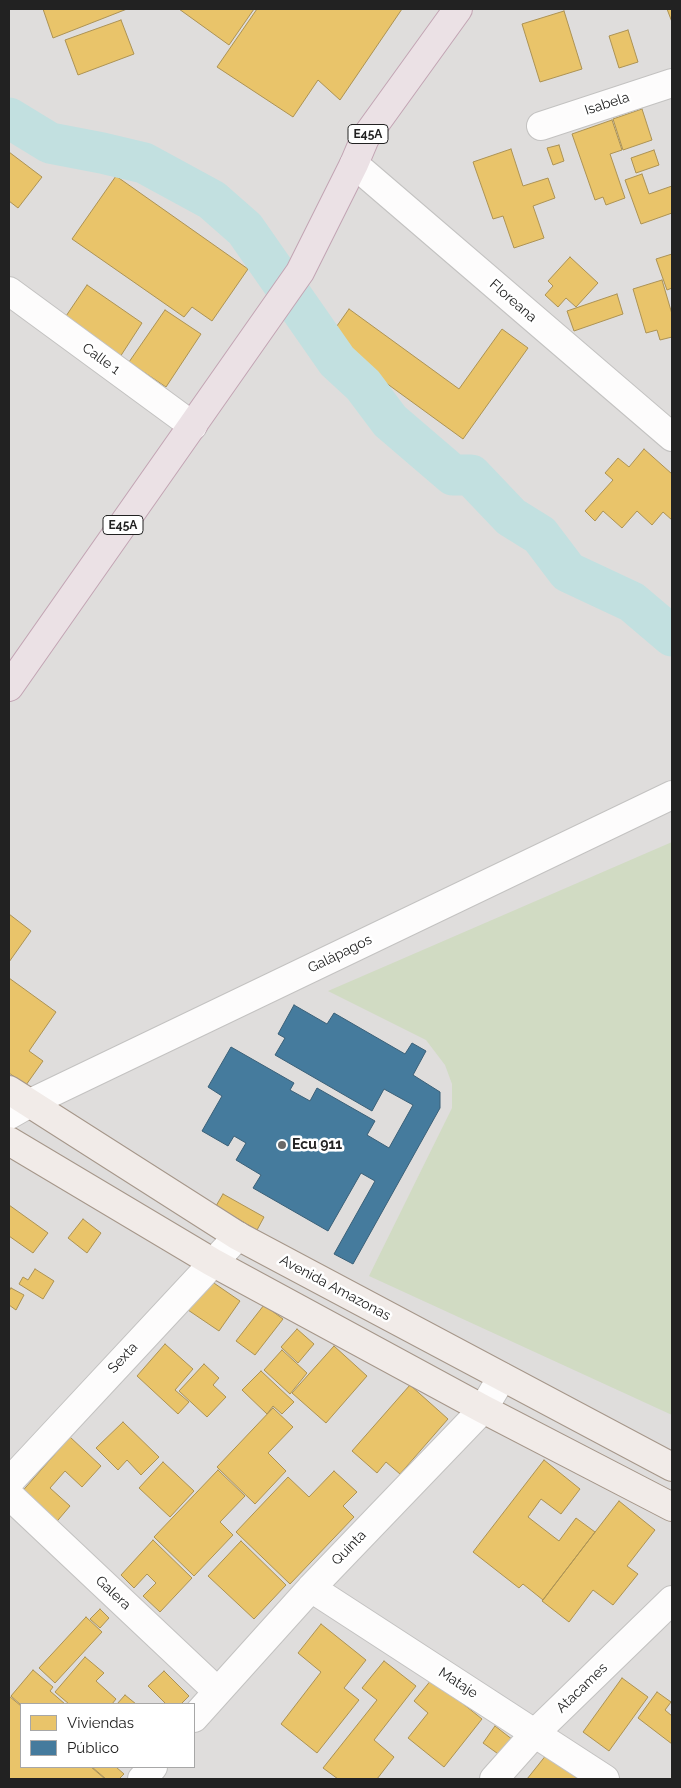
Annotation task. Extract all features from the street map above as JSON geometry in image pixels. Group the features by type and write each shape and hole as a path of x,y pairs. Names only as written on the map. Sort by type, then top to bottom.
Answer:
{"highway":[{"name":"E45A","path":"9,687 300,272 365,138 458,9"}],"main road":[{"name":"Avenida Amazonas","path":"16,1103 238,1236 672,1467"},
{"path":"9,1140 212,1262 483,1409 672,1507"}],"street":[{"name":"Isabela","path":"541,126 672,83"},
{"name":"Floreana","path":"354,164 672,437"},
{"name":"Calle 1","path":"9,291 193,426"},
{"name":"Galápagos","path":"16,1103 672,796"},
{"name":"Sexta","path":"9,1482 238,1236"},
{"name":"Quinta","path":"195,1717 311,1588 483,1409 502,1376"},
{"name":"Galera","path":"9,1495 217,1691"},
{"name":"Mataje","path":"311,1588 606,1779"},
{"name":"Atacames","path":"494,1779 535,1733 672,1600"},
{"path":"142,1779 152,1768"}],"shaded area":[{"path":"9,9 672,9 672,1779 9,1779"}],"green space":[{"path":"672,842 672,1415 369,1276 452,1108 452,1084 445,1065 426,1040 328,991"}],"building: Viviendas":[{"path":"43,9 127,9 53,38"},
{"path":"179,9 254,9 229,45"},
{"path":"257,9 402,9 340,100 318,80 293,117 217,67"},
{"path":"667,9 672,9 672,22"},
{"path":"564,11 582,69 540,82 522,24"},
{"path":"121,20 134,54 78,75 65,40"},
{"path":"628,30 638,62 619,68 609,36"},
{"path":"642,109 652,140 623,150 613,119"},
{"path":"612,120 622,150 610,154 625,198 606,205 603,197 595,200 572,134"},
{"path":"559,145 564,161 553,165 547,148"},
{"path":"511,149 523,186 548,178 555,198 533,206 544,238 514,248 503,216 493,219 473,162"},
{"path":"654,150 659,165 636,173 631,158"},
{"path":"9,152 42,177 18,208 9,201"},
{"path":"642,174 649,194 672,186 672,213 641,224 625,180"},
{"path":"116,176 248,269 212,321 192,307 184,317 72,239"},
{"path":"672,254 672,288 667,290 656,259"},
{"path":"570,257 598,283 576,307 566,298 558,307 545,295 553,286 548,281"},
{"path":"662,280 672,314 672,337 660,340 657,330 646,333 633,289"},
{"path":"87,285 142,323 120,357 64,319"},
{"path":"617,294 623,314 574,331 567,311"},
{"path":"349,309 459,389 502,329 528,348 463,439 327,340"},
{"path":"165,310 201,334 166,387 129,362"},
{"path":"644,449 672,474 672,520 663,512 652,525 637,511 622,528 603,511 595,521 585,511 613,480 605,473 618,458 629,467"},
{"path":"9,914 31,931 9,962"},
{"path":"9,978 56,1012 29,1051 43,1061 26,1085 9,1073"},
{"path":"223,1194 264,1217 257,1230 216,1206"},
{"path":"9,1205 48,1233 33,1253 9,1236"},
{"path":"83,1219 101,1233 87,1253 68,1238"},
{"path":"35,1269 54,1281 43,1299 19,1284 23,1277 28,1280"},
{"path":"208,1279 240,1301 219,1331 188,1310"},
{"path":"11,1288 24,1295 16,1310 9,1305 9,1291"},
{"path":"264,1305 283,1319 255,1355 236,1341"},
{"path":"297,1329 314,1344 298,1363 281,1347"},
{"path":"165,1344 193,1369 175,1390 189,1402 178,1414 137,1376"},
{"path":"334,1346 367,1376 326,1423 292,1393"},
{"path":"282,1350 307,1373 290,1394 264,1370"},
{"path":"204,1364 219,1378 213,1385 226,1397 207,1417 179,1391"},
{"path":"261,1371 294,1402 282,1414 273,1406 267,1414 242,1390"},
{"path":"410,1385 448,1419 400,1474 386,1462 377,1473 352,1451"},
{"path":"273,1408 293,1427 268,1453 286,1471 255,1504 217,1467"},
{"path":"123,1422 159,1457 141,1475 127,1460 118,1470 96,1448"},
{"path":"70,1437 101,1466 82,1487 65,1471 50,1488 70,1506 53,1526 19,1495"},
{"path":"544,1460 580,1489 561,1514 541,1499 528,1517 559,1541 576,1518 595,1532 543,1600 523,1584 519,1588 473,1552"},
{"path":"163,1462 194,1491 170,1517 139,1488"},
{"path":"218,1470 245,1496 220,1522 233,1535 194,1576 154,1537"},
{"path":"334,1471 357,1492 343,1506 354,1517 290,1584 236,1532 288,1477 309,1497"},
{"path":"619,1501 655,1530 627,1566 638,1574 613,1605 593,1590 569,1622 542,1601"},
{"path":"153,1540 192,1578 160,1612 143,1596 156,1583 147,1574 134,1588 121,1575"},
{"path":"241,1541 286,1585 254,1619 208,1576"},
{"path":"100,1609 109,1618 100,1628 90,1619"},
{"path":"86,1617 102,1632 55,1683 39,1668"},
{"path":"321,1624 366,1660 344,1688 359,1700 317,1753 281,1724 321,1672 298,1653"},
{"path":"85,1657 104,1673 96,1681 116,1699 113,1703 68,1703 55,1692"},
{"path":"384,1661 416,1686 374,1740 394,1757 377,1779 338,1779 323,1768 377,1700 362,1688"},
{"path":"33,1670 53,1687 50,1691 64,1703 20,1704 11,1696"},
{"path":"164,1671 189,1696 182,1703 165,1703 148,1686"},
{"path":"622,1678 648,1697 609,1751 583,1732"},
{"path":"432,1679 482,1719 444,1767 408,1738 428,1713 414,1701"},
{"path":"657,1692 671,1702 665,1710 672,1716 672,1744 638,1718"},
{"path":"125,1695 135,1703 118,1703"},
{"path":"9,1696 20,1705 20,1768 92,1768 105,1779 9,1779"},
{"path":"495,1726 513,1740 501,1756 483,1743"},
{"path":"547,1754 578,1779 527,1779"},
{"path":"93,1768 117,1768 124,1774 119,1779 106,1779"}],"building: Público":[{"path":"294,1005 327,1024 334,1013 405,1054 412,1043 426,1051 413,1075 440,1092 440,1108 353,1264 334,1254 375,1181 361,1173 328,1231 253,1188 261,1175 236,1160 246,1143 234,1136 228,1146 202,1131 222,1096 208,1087 231,1047 294,1083 290,1090 310,1101 317,1088 375,1121 367,1135 389,1148 413,1105 384,1089 372,1111 275,1055 285,1038 278,1034"}],"waterway":[{"path":"9,118 50,143 144,163 212,200 245,229 337,361 363,385 390,421 453,475 471,475 511,517 540,535 568,572 632,602 672,636"}],"place":[{"name":"Ecu 911","path":"282,1145"}]}
